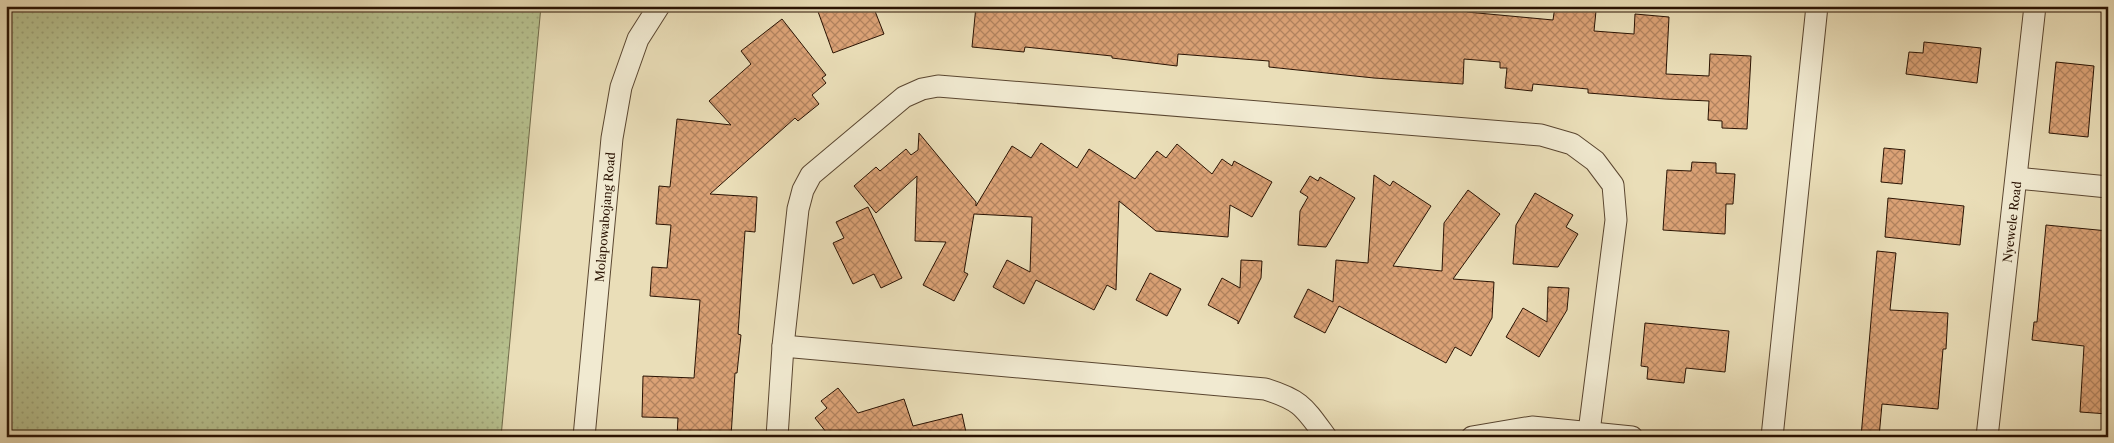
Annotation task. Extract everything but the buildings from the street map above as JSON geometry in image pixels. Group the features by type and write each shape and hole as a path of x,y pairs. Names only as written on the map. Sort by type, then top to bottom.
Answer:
{"street":[{"name":"Molapowabojang Road","path":"584,437 612,138 621,87 638,39 659,6"},
{"path":"1772,437 1817,6"},
{"name":"Nyewele Road","path":"1987,437 2035,6"},
{"path":"777,437 783,346 798,209 803,190 811,175 904,97 922,89 938,86 1541,135 1572,144 1596,161 1613,185 1616,220 1589,432"},
{"path":"2017,178 2108,187"},
{"path":"783,346 1264,389 1288,396 1305,408 1326,437"},
{"path":"1472,437 1532,428 1632,437"}],"green space":[{"path":"6,6 541,6 501,437 6,437"}]}
